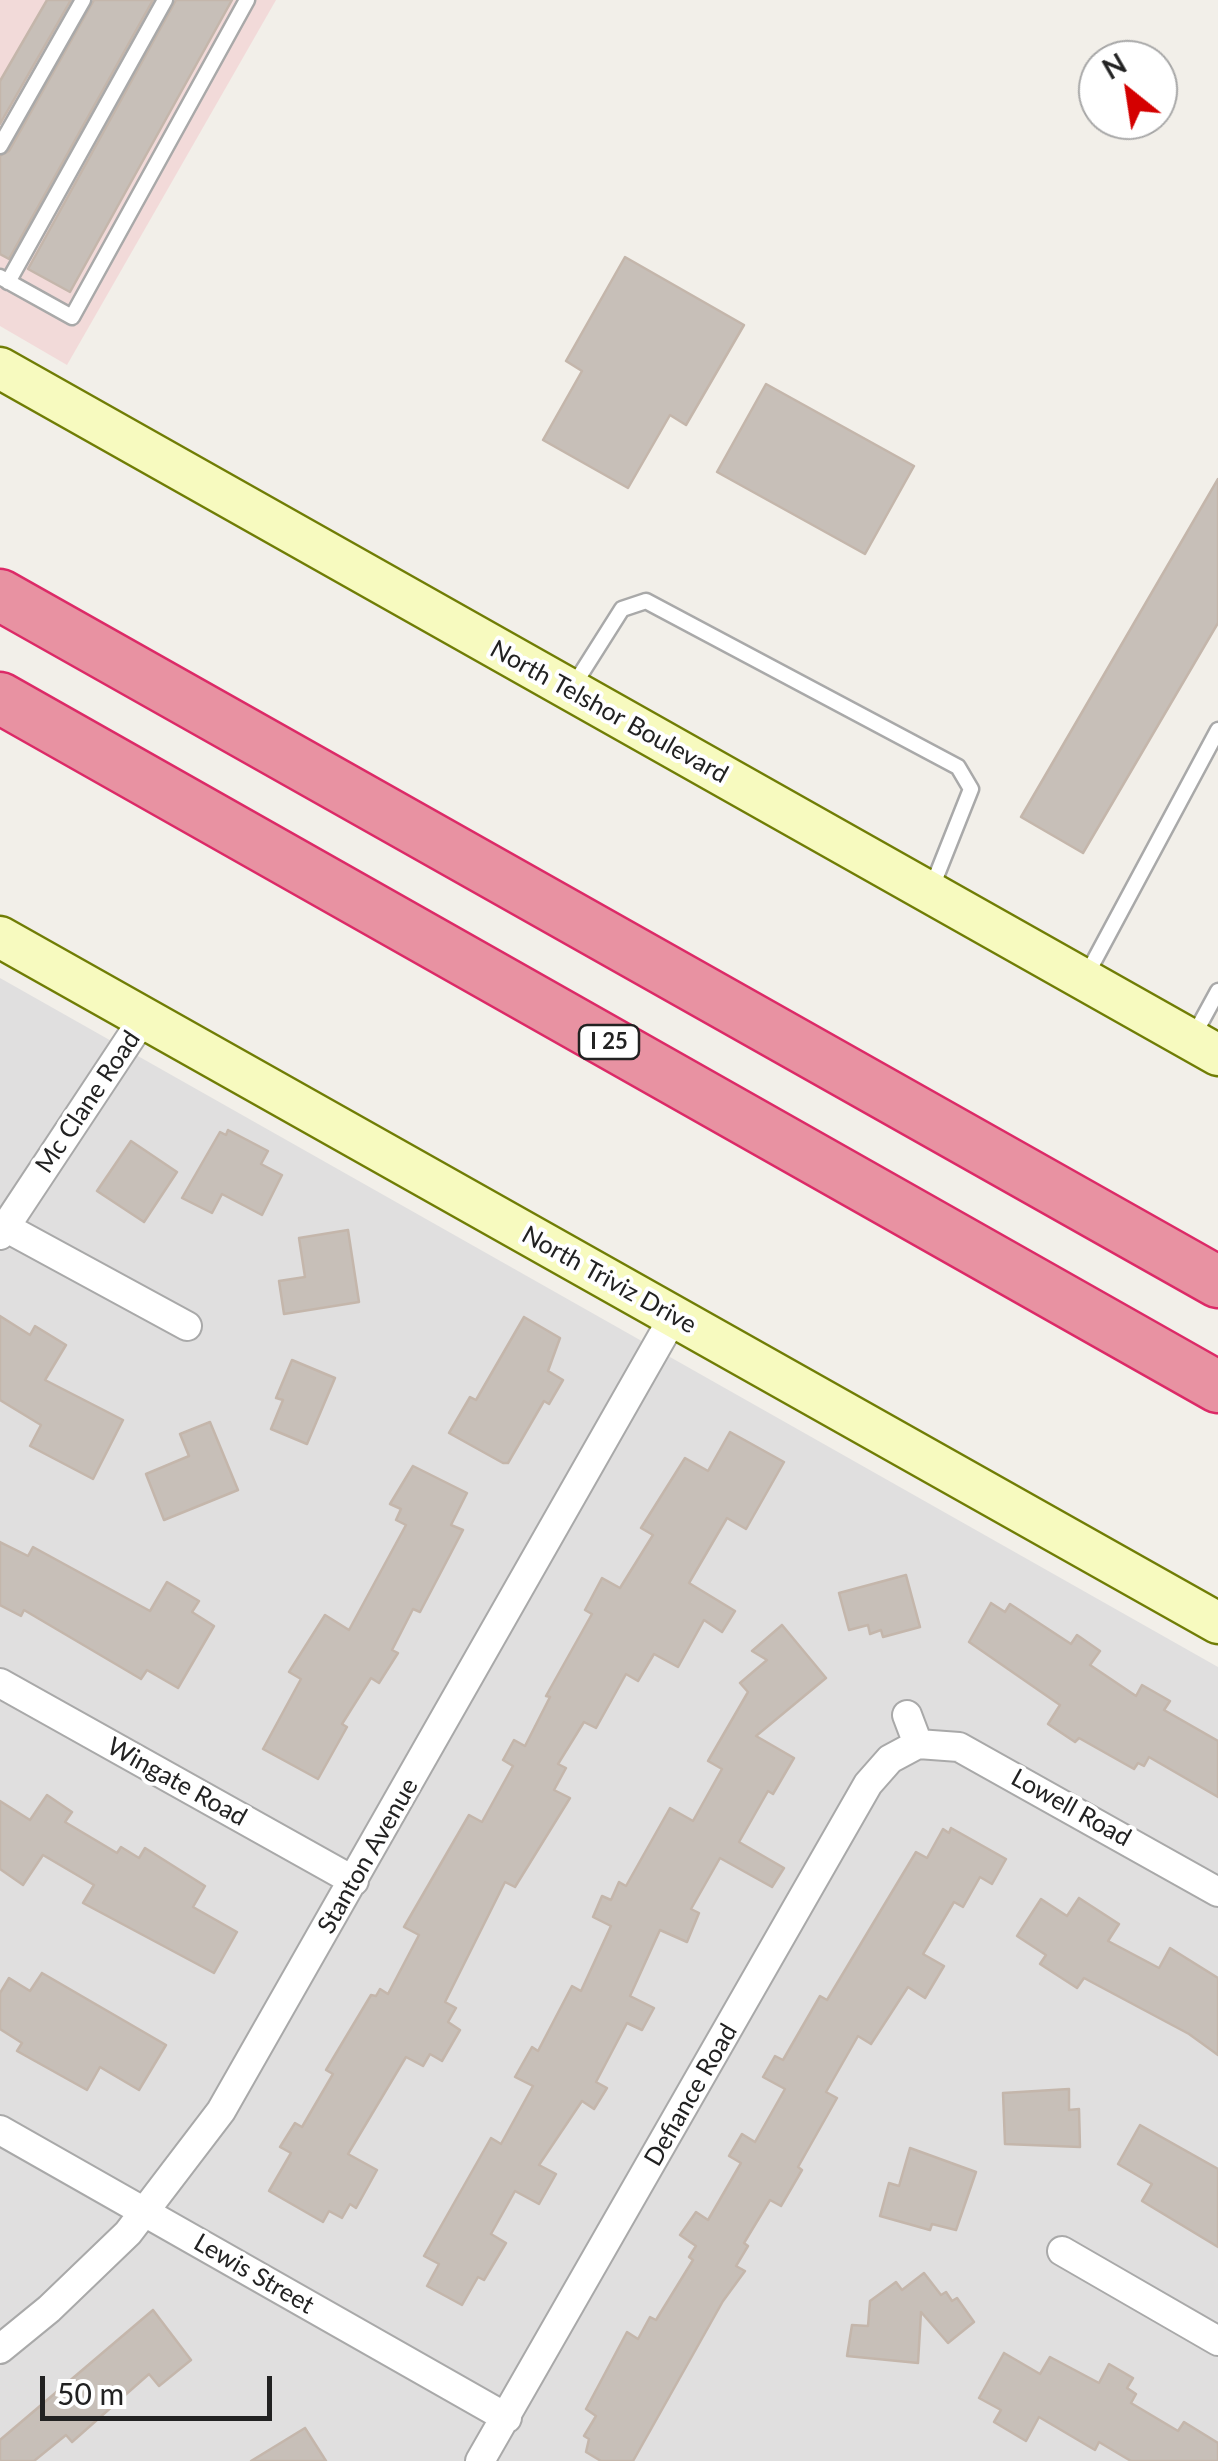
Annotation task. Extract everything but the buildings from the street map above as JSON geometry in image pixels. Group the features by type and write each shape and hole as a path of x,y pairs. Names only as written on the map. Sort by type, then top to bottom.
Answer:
{"highway":[{"path":"0,595 1218,1282"},
{"name":"I 25","path":"0,698 1218,1386"}],"street":[{"name":"North Telshor Boulevard","path":"0,368 1204,1048"},
{"name":"North Triviz Drive","path":"0,938 1218,1623"},
{"name":"Mc Clane Road","path":"2,1231 144,1019"},
{"path":"2,1231 187,1326"},
{"name":"Stanton Avenue","path":"0,2349 78,2284 146,2213 220,2111 674,1316"},
{"name":"Wingate Road","path":"0,1683 354,1881"},
{"path":"907,1715 918,1744"},
{"name":"Lowell Road","path":"918,1744 946,1743 971,1752 1218,1892"},
{"name":"Defiance Road","path":"480,2461 868,1784 890,1759 918,1744"},
{"name":"Lewis Street","path":"0,2130 508,2418"},
{"path":"1062,2252 1218,2341"}],"lane":[{"path":"0,146 83,0"},
{"path":"165,0 4,280 72,317 247,0"},
{"path":"571,690 622,609 646,601 958,767 971,789 930,893"},
{"path":"1084,980 1218,730"},
{"path":"1204,1048 1218,991"}],"shaded area":[{"path":"0,0 276,0 67,365 0,326"},
{"path":"0,978 1218,1667 1218,2461 0,2461"}]}
